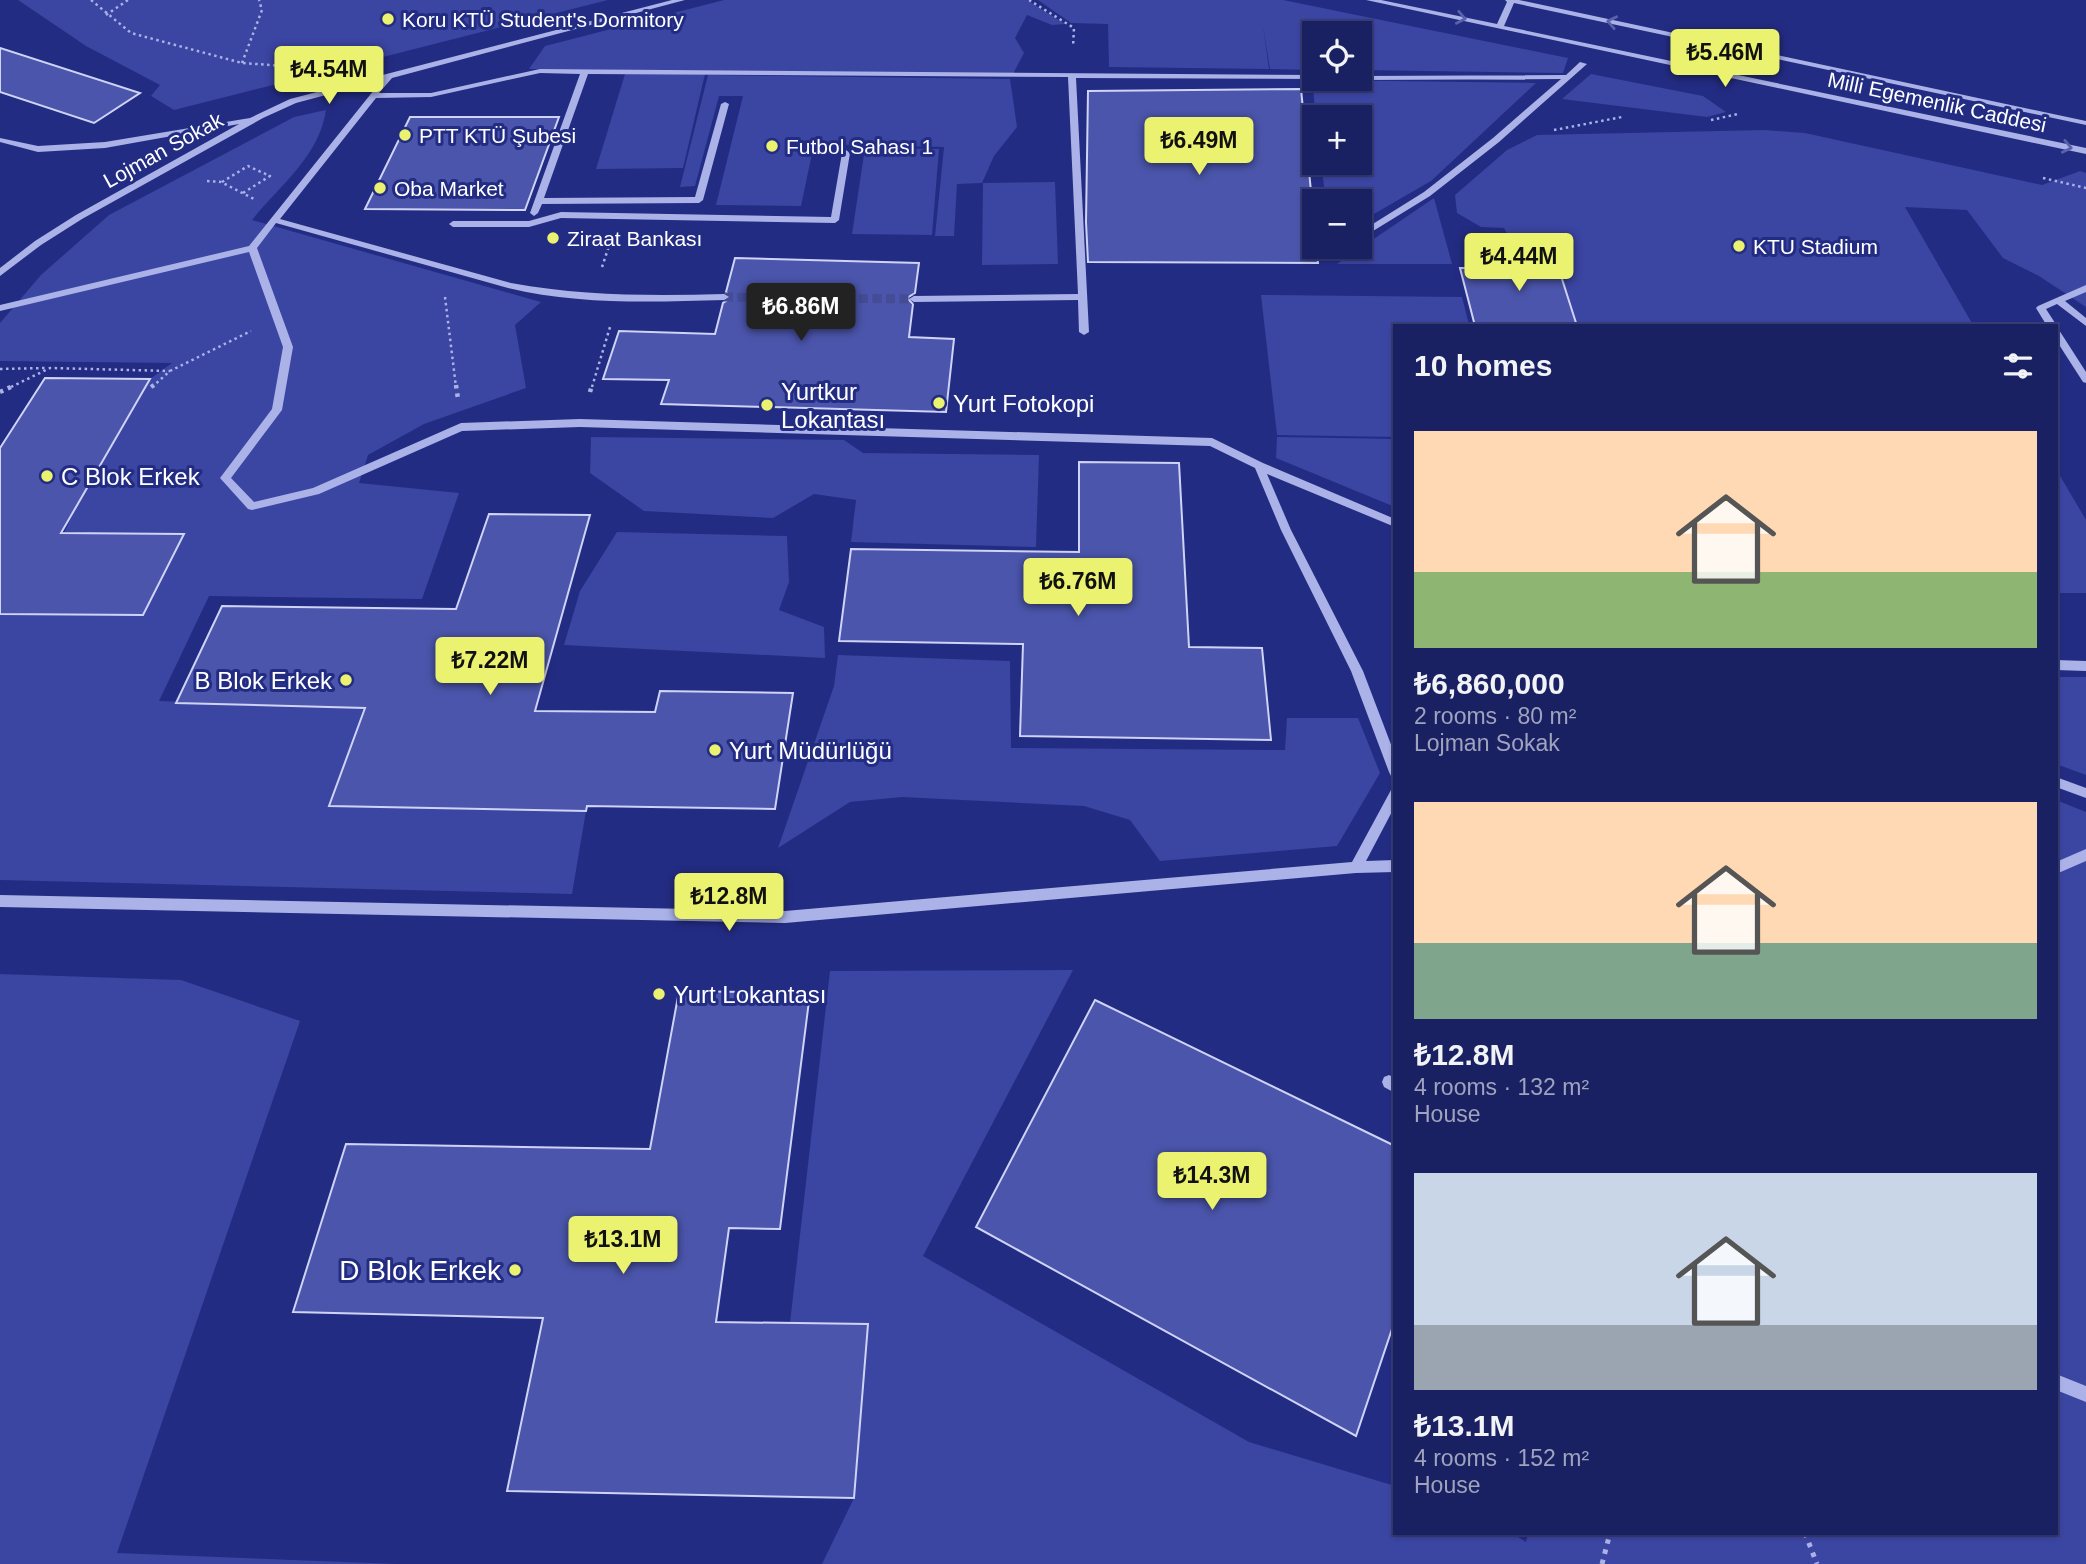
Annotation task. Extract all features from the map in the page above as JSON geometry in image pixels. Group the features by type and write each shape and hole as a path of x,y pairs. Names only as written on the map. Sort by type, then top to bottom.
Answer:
{"street":[{"name":"Lojman Sokak","path":"0,273 75,219 293,101 681,0"},
{"name":"Milli Egemenlik Caddesi","path":"1370,0 2086,151"},
{"path":"1500,26 1511,0"},
{"name":"Milli Egemenlik Caddesi","path":"1511,0 2086,123"},
{"path":"1372,228 1427,194 1496,140 1583,64"},
{"path":"374,96 431,95 540,71 1302,77"},
{"path":"534,213 585,72"},
{"path":"0,308 252,248 390,75"},
{"path":"1072,76 1080,297 1084,332"},
{"path":"1372,78 1569,77"},
{"path":"539,201 699,200 725,104"},
{"path":"0,140 38,149 105,145 258,118"},
{"path":"453,224 529,224 561,215 835,220 846,153"},
{"path":"277,216 441,267 524,289 619,300 724,298"},
{"path":"252,248 288,347 277,410 225,478 252,506 315,492 461,427 580,423 1212,442 1259,466 1393,522"},
{"path":"2051,324 2041,308 2086,288"},
{"path":"914,299 1080,297"},
{"path":"2058,300 2086,324"},
{"path":"2058,335 2086,380"},
{"path":"1259,466 1286,530 1357,671 1393,767"},
{"path":"2058,666 2086,666"},
{"path":"2058,783 2086,793"},
{"path":"1356,867 1393,798"},
{"path":"2058,867 2086,855"},
{"path":"0,901 785,917 1356,867 1393,866"},
{"path":"2058,1383 2086,1394"}],"path":[{"path":"91,0 131,33 242,63 287,66"},
{"path":"106,15 128,0"},
{"path":"242,63 262,10 259,0"},
{"path":"1030,0 1074,29 1072,76"},
{"path":"1711,120 1738,114"},
{"path":"221,182 248,166 270,176 243,193"},
{"path":"2043,177 2086,188"},
{"path":"198,180 221,182 277,216"},
{"path":"592,298 618,217"},
{"path":"441,267 461,427"},
{"path":"580,423 619,300"},
{"path":"151,387 170,371 277,318"},
{"path":"0,391 50,368"},
{"path":"0,369 170,371"},
{"path":"1602,1564 1609,1535"},
{"path":"1806,1535 1817,1564"}],"shaded area":[{"path":"18,0 608,0 174,110 151,96 160,85 86,46"},
{"path":"724,0 1027,0 1065,24 1052,25 1027,15 1015,38 1024,53 1013,74 529,69 545,46"},
{"path":"1038,0 1283,0 1568,58 1563,73 1372,70 1372,21 1302,21 1302,70 1270,69 1263,26 1269,69 1109,67 1108,24 1071,23"},
{"path":"625,74 705,74 683,168 596,169"},
{"path":"1591,74 1703,96 1726,112 1707,117 1562,99"},
{"path":"708,75 1010,79 1017,127 994,156 982,183 957,184 954,236 935,236 944,147 814,144 801,206 716,205 743,96 719,96 695,186 680,187"},
{"path":"1372,81 1536,83 1431,181 1372,215 1372,189 1324,189 1323,175 1372,175 1372,105 1315,105 1313,91 1372,91"},
{"path":"326,110 322,127 307,156 252,220 541,302 515,325 526,388 424,424 368,455 359,483 459,493 422,599 209,596 159,701 365,708 329,806 586,811 572,894 0,880 0,614 143,615 184,535 64,533 77,505 150,379 172,363 0,361 0,323 41,275 109,215 294,117"},
{"name":"KTU Stadium","path":"1764,130 1805,133 2042,185 2080,171 2086,173 2086,307 2039,276 2003,258 1967,210 1905,207 1972,324 1577,324 1549,238 1509,237 1504,228 1481,227 1457,213 1455,195 1507,150 1537,135"},
{"path":"865,148 939,149 932,235 852,234"},
{"path":"1055,182 1058,264 982,265 983,183"},
{"path":"1434,198 1452,264 1337,264 1344,259 1372,259 1372,240"},
{"path":"1261,295 1462,297 1469,324 1393,324 1393,437 1277,435"},
{"path":"591,437 844,440 863,453 1039,455 1036,547 851,542 856,500 814,494 773,518 644,511 590,473"},
{"path":"1277,437 1393,439 1393,506 1276,458"},
{"path":"2058,472 2086,520 2086,593 2058,593"},
{"path":"617,532 787,536 789,582 779,610 824,627 825,658 564,645 580,591"},
{"path":"838,655 1010,661 1011,748 1285,750 1287,718 1358,718 1380,773 1337,846 1160,861 1130,820 1084,806 902,797 850,802 778,848 834,686"},
{"path":"2058,677 2086,677 2086,775 2058,765"},
{"path":"2058,801 2086,812 2086,1564 822,1564 854,1498 868,1324 790,1323 830,971 1073,970 923,1256 1249,1442 1393,1485 1393,1535 1515,1535 1526,1542 1528,1535 2058,1535"},
{"path":"0,974 181,980 300,1021 117,1553 397,1564 0,1564"}],"building":[{"path":"0,48 140,93 94,123 0,92"},
{"path":"1301,89 1302,175 1309,175 1311,189 1302,189 1302,259 1318,259 1318,263 1088,262 1088,91"},
{"path":"410,117 559,117 525,210 365,209"},
{"path":"1497,254 1554,254 1576,324 1474,324 1460,268 1501,268"},
{"path":"735,258 919,263 915,293 907,298 913,304 909,337 954,339 946,412 661,404 669,380 603,379 619,331 715,334 723,303 731,298 726,292"},
{"name":"C Blok Erkek","path":"45,378 150,379 61,533 184,534 143,615 0,614 0,448"},
{"path":"1079,462 1179,463 1189,647 1262,648 1271,740 1020,736 1023,644 839,641 851,549 1079,552"},
{"name":"B Blok Erkek","path":"489,514 590,515 535,711 655,712 660,691 793,693 775,809 587,806 586,811 329,806 365,708 176,703 222,606 456,609"},
{"name":"D Blok Erkek","path":"679,991 810,993 780,1229 729,1228 716,1322 868,1324 854,1498 507,1491 543,1318 293,1312 346,1144 650,1149"},
{"path":"1095,1000 1393,1145 1393,1326 1356,1436 976,1227"}],"tunnel":[{"path":"724,297 914,299"}],"place":[{"name":"Koru KTÜ Student's Dormitory","path":"388,19"},
{"name":"PTT KTÜ Şubesi","path":"405,135"},
{"name":"Futbol Sahası 1","path":"772,146"},
{"name":"Oba Market","path":"380,188"},
{"name":"Ziraat Bankası","path":"553,238"},
{"name":"KTU Stadium","path":"1739,246"},
{"name":"Yurt Fotokopi","path":"939,403"},
{"name":"Yurtkur Lokantası","path":"767,405"},
{"name":"C Blok Erkek","path":"47,476"},
{"name":"B Blok Erkek","path":"346,680"},
{"name":"Yurt Müdürlüğü","path":"715,750"},
{"name":"Yurt Lokantası","path":"659,994"},
{"name":"D Blok Erkek","path":"515,1270"}]}
